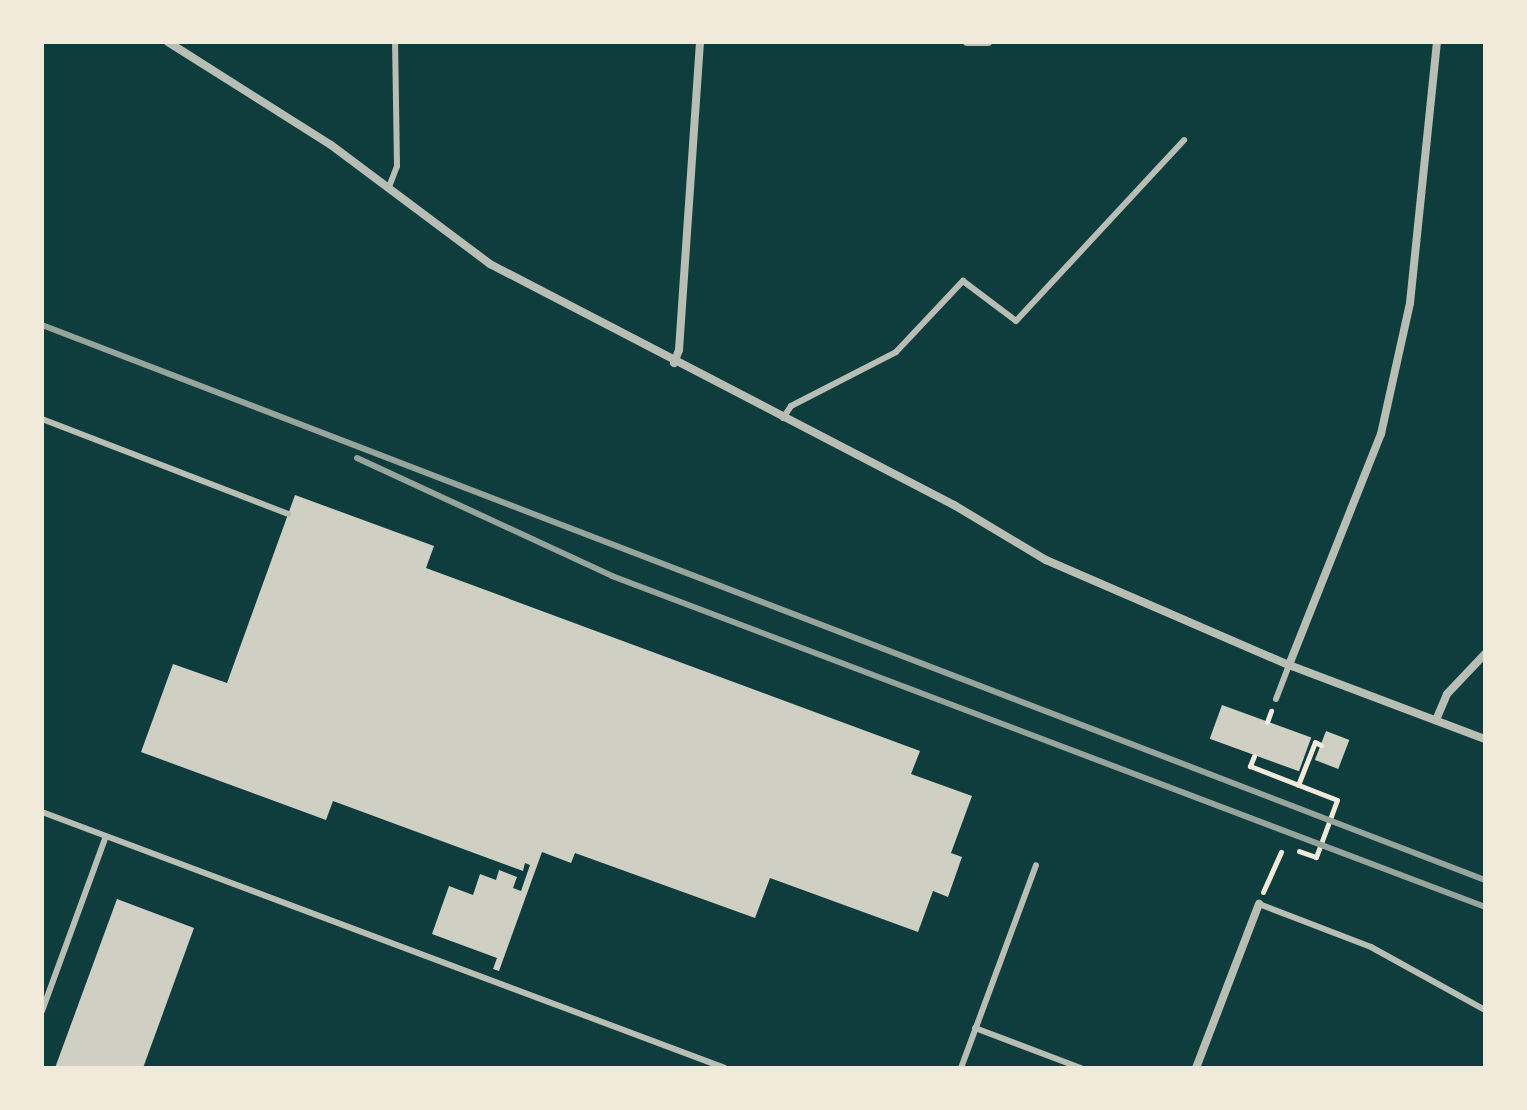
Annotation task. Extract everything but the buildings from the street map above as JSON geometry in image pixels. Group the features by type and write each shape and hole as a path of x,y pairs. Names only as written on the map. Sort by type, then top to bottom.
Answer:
{"street":[{"path":"168,42 389,187 490,264 674,363 954,505 1107,591 1289,665 1485,739"},
{"path":"674,363 700,42"},
{"path":"967,42 988,42"},
{"path":"1289,665 1381,434 1410,303 1437,42"},
{"path":"1436,720 1447,694 1485,654"},
{"path":"1196,1068 1259,904"}],"lane":[{"path":"389,187 397,166 395,42"},
{"path":"783,418 791,406 896,352 963,281 1016,321 1184,140"},
{"path":"42,419 288,514"},
{"path":"1276,699 1289,665"},
{"path":"42,812 725,1068"},
{"path":"42,1011 106,836"},
{"path":"961,1068 1036,865"},
{"path":"1259,904 1371,947 1485,1010"},
{"path":"975,1028 1081,1068"}],"path":[{"path":"1298,785 1315,742 1321,745"},
{"path":"1254,756 1250,766 1337,800 1316,857 1299,851"},
{"path":"1259,904 1281,852"}],"railway":[{"path":"42,325 1485,880"},
{"path":"357,458 612,576 1485,907"}]}
